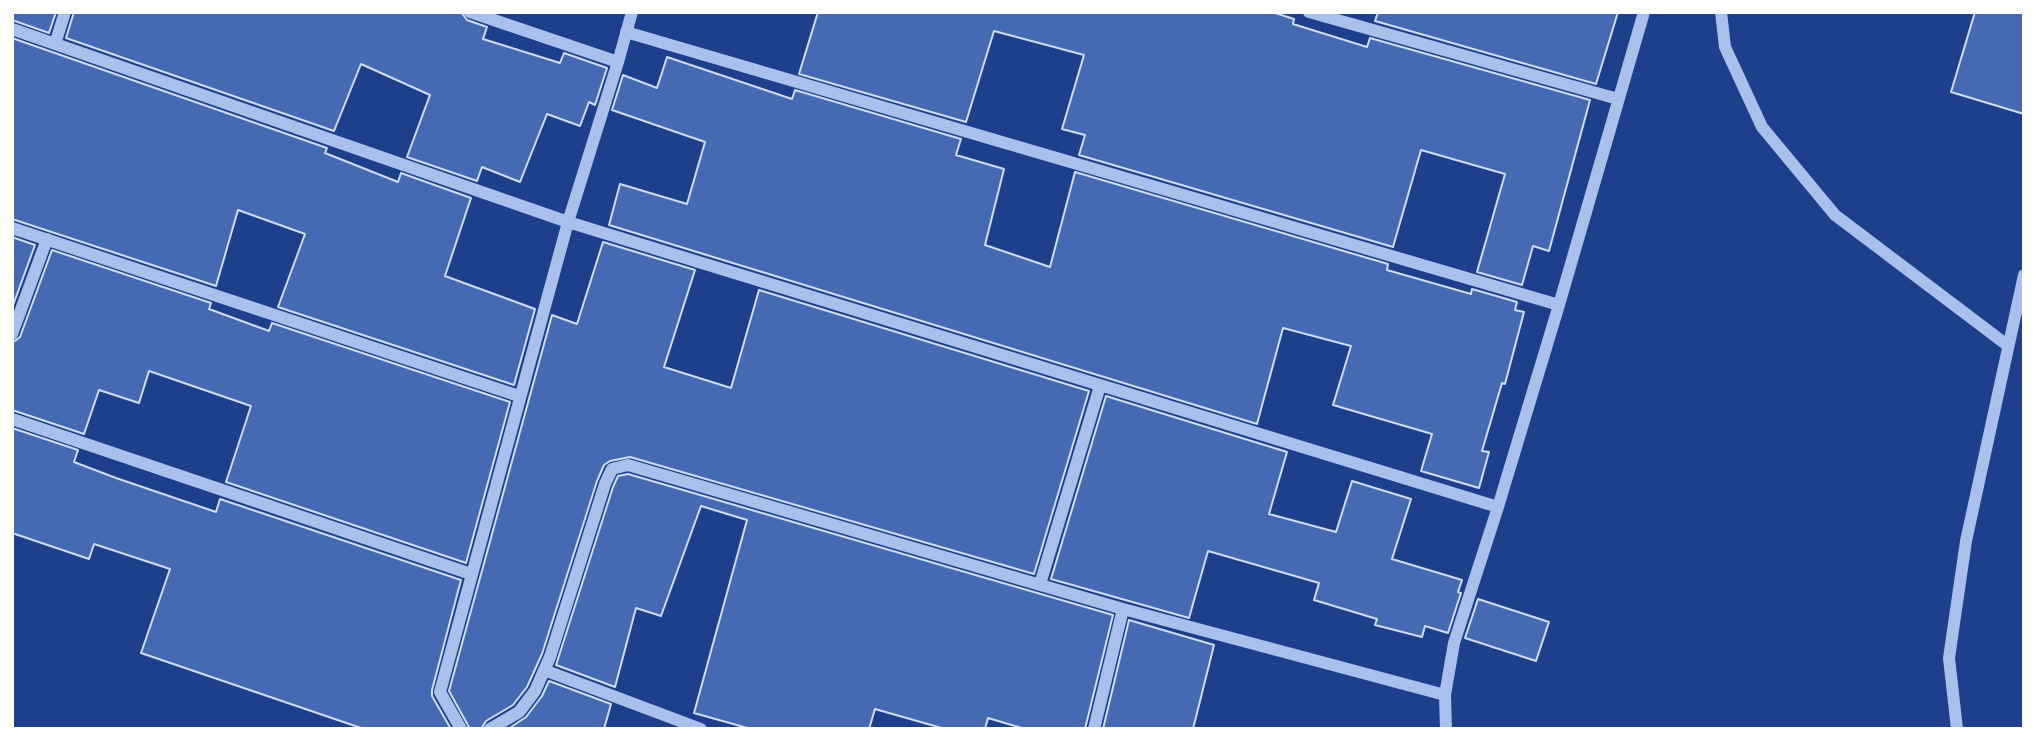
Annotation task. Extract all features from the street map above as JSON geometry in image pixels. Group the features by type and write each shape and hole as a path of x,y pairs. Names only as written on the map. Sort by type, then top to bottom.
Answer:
{"street":[{"path":"55,44 65,12"},
{"path":"470,12 618,62"},
{"path":"461,729 440,692 568,222 632,12"},
{"path":"1309,12 1618,99"},
{"path":"1446,729 1445,695 1454,643 1559,305 1644,12"},
{"path":"1721,12 1725,47 1762,127 1835,215 2007,345"},
{"path":"12,29 568,222 1498,507"},
{"path":"626,32 1559,305"},
{"path":"12,228 519,397"},
{"path":"12,334 47,239"},
{"path":"1957,729 1949,658 1966,541 2024,275"},
{"path":"1040,584 1100,386"},
{"path":"12,419 471,574"},
{"path":"490,729 519,712 535,691 605,484 612,469 628,466 1123,609 1445,695"},
{"path":"1094,729 1123,609"},
{"path":"544,670 675,724 701,729"}],"building":[{"path":"12,12 56,12 49,33 12,20"},
{"path":"74,12 461,12 467,20 487,27 483,39 560,63 564,53 607,68 595,105 589,102 580,126 547,114 520,182 482,167 477,181 407,157 430,95 361,64 334,131 66,38"},
{"path":"818,12 1272,12 1294,19 1293,24 1367,47 1370,38 1590,100 1549,251 1533,246 1522,285 1477,272 1505,174 1421,150 1393,247 1079,155 1085,135 1062,129 1084,55 994,31 966,122 799,74"},
{"path":"1378,12 1618,12 1596,84 1375,21"},
{"path":"1975,12 2024,12 2024,114 1951,92"},
{"path":"12,38 327,148 325,153 398,182 401,173 471,198 445,276 535,309 514,385 278,307 305,234 238,210 216,286 12,219"},
{"path":"667,57 792,99 795,90 961,139 956,155 1004,169 985,245 1050,267 1075,172 1388,264 1387,270 1471,294 1472,289 1517,302 1515,310 1524,312 1505,384 1502,383 1482,451 1489,452 1479,488 1421,471 1432,434 1333,405 1351,346 1283,328 1257,424 609,225 620,184 687,204 705,142 612,110 623,75 657,88"},
{"path":"12,237 35,245 12,308"},
{"path":"603,242 695,270 664,367 731,388 759,290 1089,391 1034,574 630,457 610,461 604,465 597,481 542,654 527,687 513,705 486,721 481,729 470,729 449,691 552,315 577,324"},
{"path":"52,250 211,303 209,309 269,331 272,323 510,402 466,563 226,482 251,406 149,371 139,403 99,390 84,434 12,410 12,343 20,337"},
{"path":"1106,396 1287,452 1269,514 1336,532 1352,481 1411,499 1392,559 1462,580 1458,592 1461,593 1448,633 1425,626 1422,637 1375,625 1377,619 1314,600 1319,583 1208,551 1189,618 1051,579"},
{"path":"12,428 78,450 74,462 216,512 220,499 461,580 432,690 432,696 451,729 364,729 141,653 170,569 94,544 89,559 12,533"},
{"path":"628,474 1113,615 1085,729 1025,729 988,718 985,729 945,729 875,709 869,729 751,729 694,713 747,520 701,506 661,616 636,608 615,687 556,665 613,487 618,476"},
{"path":"1478,599 1549,622 1536,661 1465,638"},
{"path":"1129,620 1214,645 1193,729 1103,729"},
{"path":"549,681 611,704 604,729 508,729 526,717 542,696"}]}
